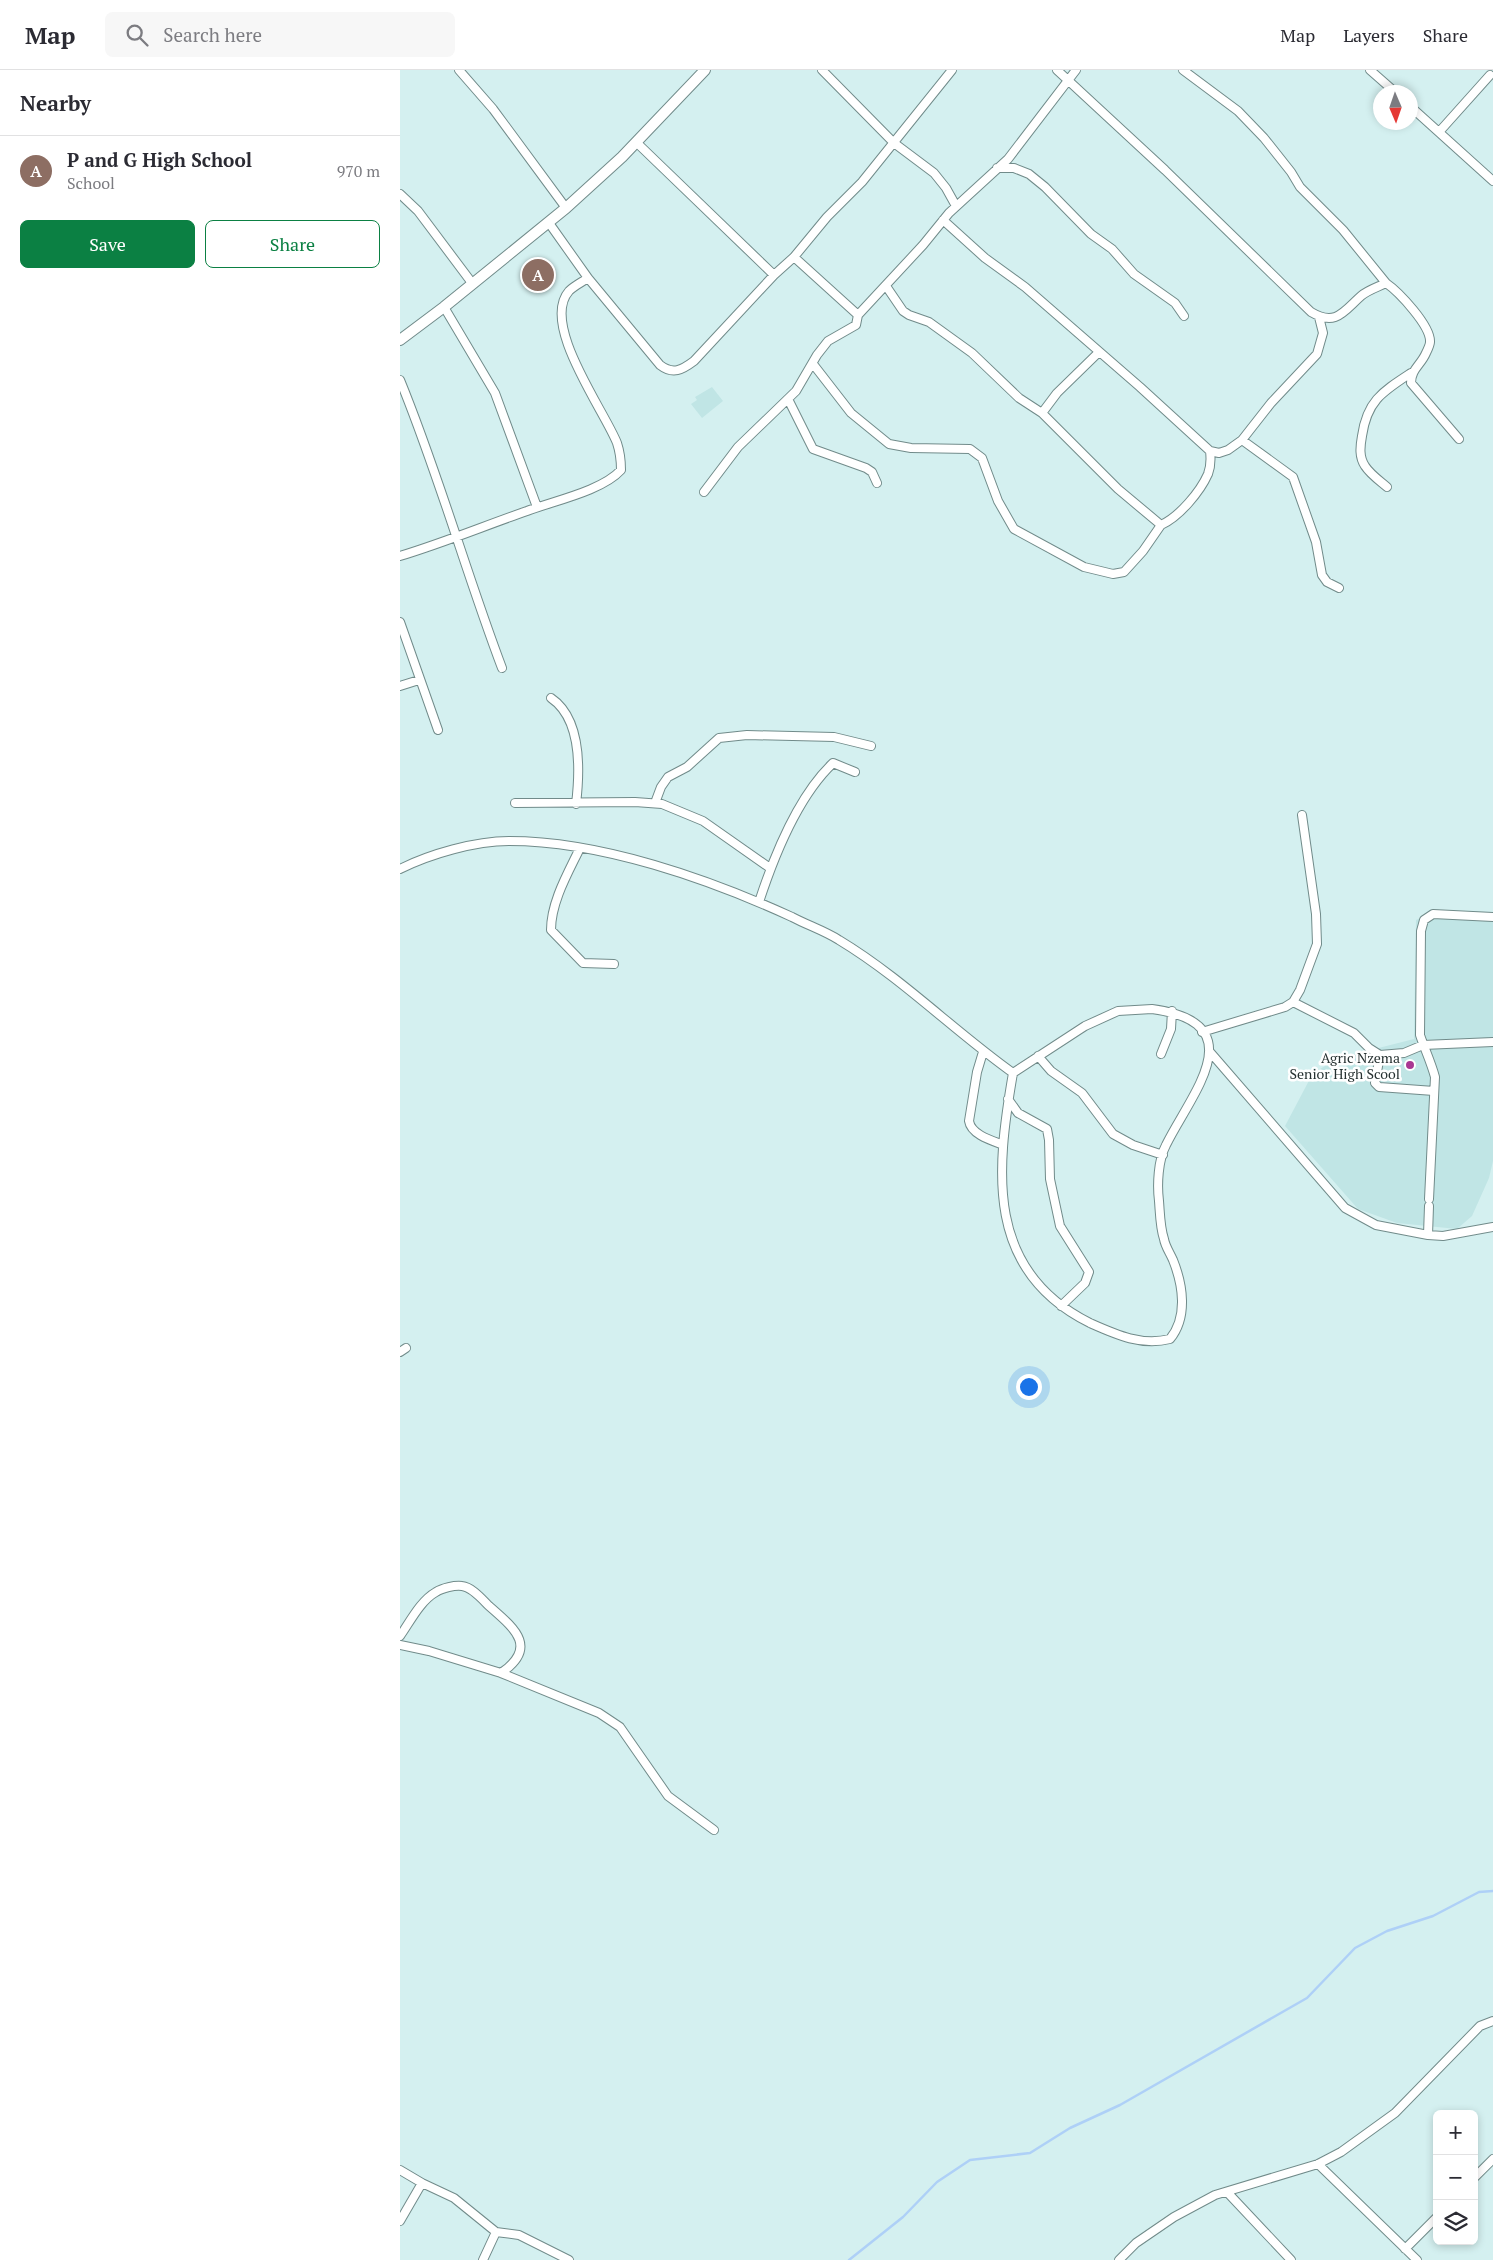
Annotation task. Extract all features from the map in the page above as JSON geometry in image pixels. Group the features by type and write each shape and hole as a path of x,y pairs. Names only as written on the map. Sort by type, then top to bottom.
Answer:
{"street":[{"path":"459,70 492,110 566,208"},
{"path":"400,340 444,307 566,208 636,142 705,70"},
{"path":"822,70 894,143 934,173 946,188 956,206"},
{"path":"549,223 588,278 660,365 666,370 674,372 683,369 694,361 774,275 794,257 894,143 952,70"},
{"path":"1057,70 1165,170 1311,312 1319,317 1340,316 1362,295 1386,283"},
{"path":"704,492 738,447 788,399 828,341 856,325 858,315 886,286 943,220 1008,159 1076,70"},
{"path":"1183,70 1244,118 1291,172 1300,187 1343,230 1386,283 1398,292 1428,332 1430,342 1428,349 1411,373 1387,389 1368,409 1365,417 1360,443 1361,458 1366,468 1387,487"},
{"path":"1370,70 1387,85"},
{"path":"1439,132 1490,75"},
{"path":"1418,114 1493,181"},
{"path":"636,142 774,275"},
{"path":"997,168 1014,168 1028,174 1045,187 1091,234 1112,249 1134,274 1175,303 1184,316"},
{"path":"400,194 418,211 472,283"},
{"path":"943,220 985,258 1025,287 1210,451 1219,453 1228,450 1242,440 1270,403 1317,354 1323,333 1319,317"},
{"path":"794,257 858,315"},
{"path":"400,556 456,538 608,481 621,470 617,443 585,382 562,327 562,311 569,292 588,278"},
{"path":"886,286 903,311 929,322 972,353 1019,398 1042,413 1091,464 1161,525"},
{"path":"444,307 495,392 537,507"},
{"path":"1042,413 1057,393 1098,353"},
{"path":"813,364 851,413 889,444 911,448 970,449 982,458 998,501 1014,529 1084,567 1113,574 1124,572 1143,551 1161,525 1177,513 1202,484 1211,463 1210,451"},
{"path":"1411,373 1411,383 1416,390 1435,409 1459,439"},
{"path":"400,380 430,458 502,668"},
{"path":"788,399 813,449 866,468 872,472 877,483"},
{"path":"1242,440 1293,477 1316,542 1322,575 1327,582 1339,588"},
{"path":"400,622 438,730"},
{"path":"400,686 419,680"},
{"path":"551,698 562,705 576,742 580,763 576,804"},
{"path":"654,803 661,787 668,778 687,767 719,738 747,735 834,737 870,746"},
{"path":"759,902 770,868 809,793 823,772 833,763 855,772"},
{"path":"515,803 654,803 704,821 770,868"},
{"path":"1202,1032 1276,1010 1293,1002 1300,990 1317,944 1316,914 1302,815"},
{"path":"400,869 450,850 507,841 543,842 633,860 759,902 839,939 923,1001 983,1052 1013,1073"},
{"path":"580,848 558,897 551,921 551,930 586,964 614,964"},
{"path":"1428,1235 1435,1078 1431,1060 1420,1035 1421,931 1424,920 1434,914 1493,918"},
{"path":"1293,1002 1354,1033 1369,1048 1380,1055 1404,1053 1423,1045 1493,1042"},
{"path":"1210,1052 1204,1075 1165,1147 1158,1196 1164,1239 1181,1283 1182,1308 1178,1329 1170,1339 1141,1342 1114,1334 1061,1306 1048,1296 1030,1273 1016,1248 1002,1197 1002,1144 1013,1073 1085,1026 1118,1011 1152,1009 1172,1012 1191,1020 1202,1032 1210,1052 1344,1208 1376,1225 1428,1235 1443,1236 1493,1227"},
{"path":"1161,1054 1171,1029 1172,1012"},
{"path":"983,1052 977,1072 969,1121 970,1127 987,1139 1002,1144"},
{"path":"1380,1055 1375,1083 1379,1087 1434,1091"},
{"path":"1038,1056 1051,1071 1082,1093 1113,1134 1134,1145 1163,1155"},
{"path":"1008,1099 1018,1113 1046,1129 1049,1140 1050,1179 1060,1226 1089,1272 1085,1283 1061,1306"},
{"path":"400,1636 416,1612 436,1592 462,1586 472,1590 513,1628 520,1640 519,1654 515,1662 501,1674"},
{"path":"400,1645 429,1651 501,1674 599,1713 620,1727 668,1796 714,1830"},
{"path":"1119,2260 1136,2243 1174,2218 1215,2196 1318,2164 1341,2152 1396,2113 1480,2026 1493,2021"},
{"path":"1478,2174 1493,2159"},
{"path":"1318,2164 1417,2260"},
{"path":"400,2170 454,2198 496,2232 519,2235 569,2260"},
{"path":"400,2221 422,2183"},
{"path":"1227,2192 1291,2260"},
{"path":"1405,2249 1433,2221"},
{"path":"483,2260 496,2232"},
{"path":"1278,2260 1285,2253"}],"shaded area":[{"path":"712,387 723,401 702,418 691,404 697,400 695,397"},
{"name":"Agric Nzema Senior High Scool","path":"1436,911 1493,912 1493,1161 1489,1178 1472,1216 1457,1229 1397,1223 1358,1209 1285,1126 1313,1073 1339,1058 1414,1039 1416,920"}],"waterway":[{"path":"849,2260 903,2217 937,2182 970,2160 1030,2153 1070,2128 1120,2105 1307,1998 1355,1948 1387,1931 1433,1916 1479,1892 1493,1891"}],"place":[{"name":"P and G High School","path":"538,275"},
{"name":"Agric Nzema Senior High Scool","path":"1410,1065"}]}
